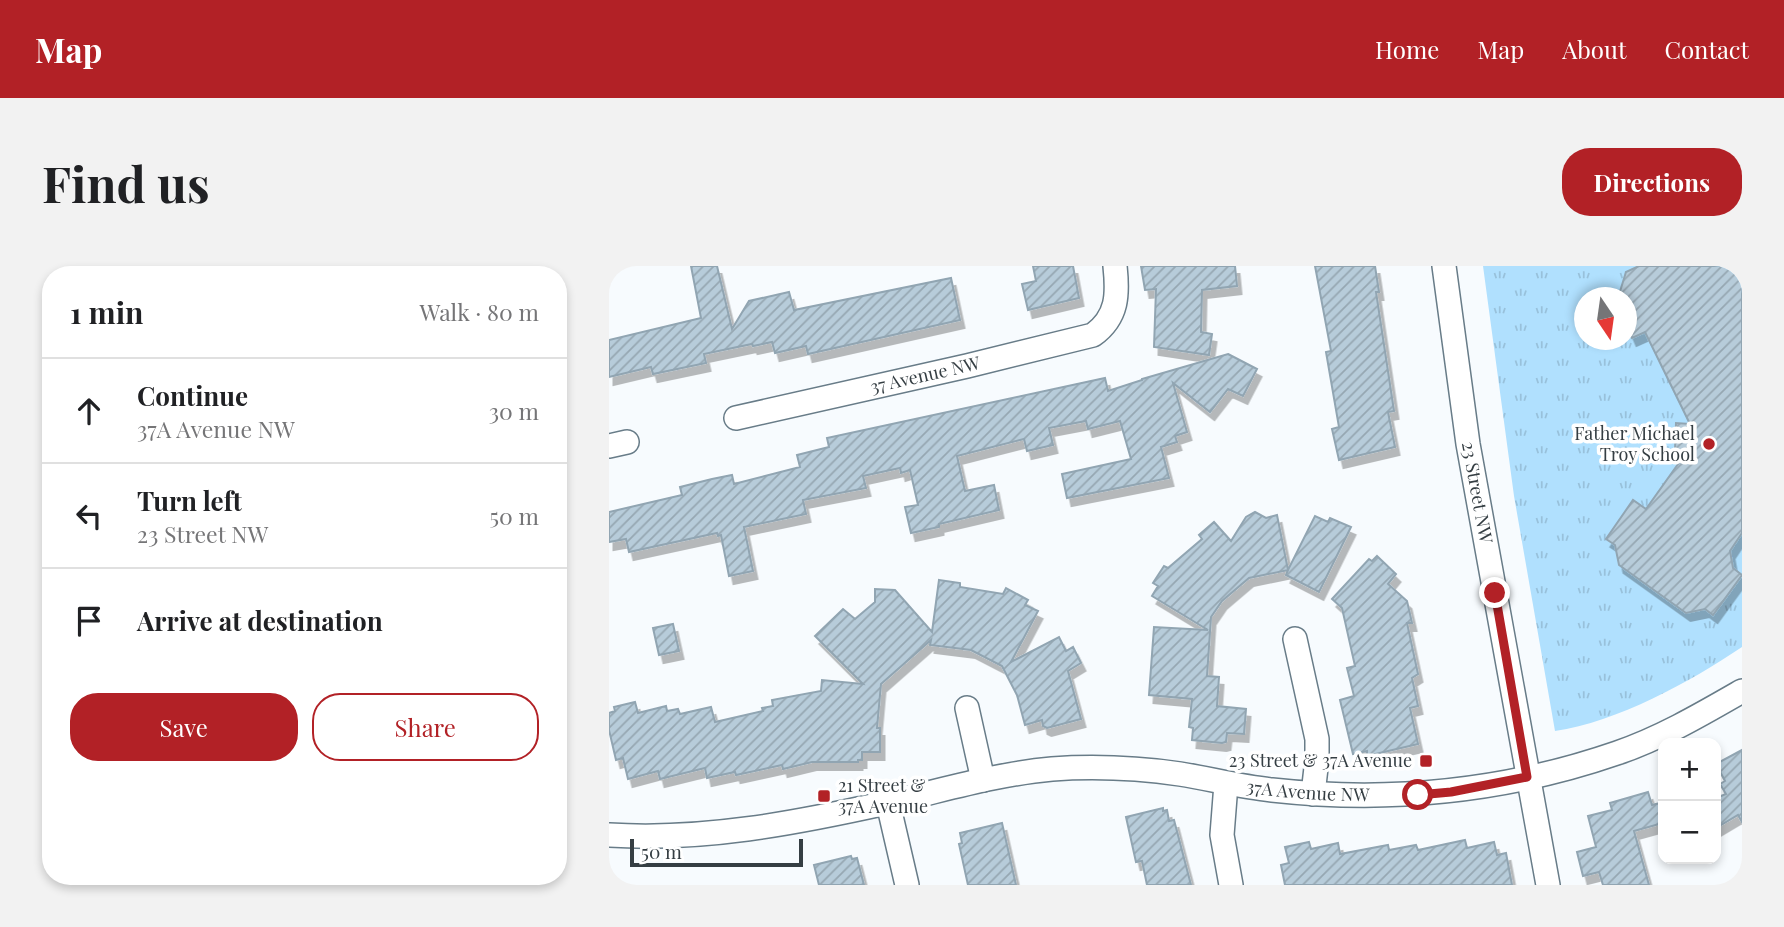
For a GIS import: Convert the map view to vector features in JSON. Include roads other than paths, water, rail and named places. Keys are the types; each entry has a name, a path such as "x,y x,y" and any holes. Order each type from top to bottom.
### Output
{"street":[{"name":"37 Avenue NW","path":"736,418 1081,339 1093,334 1109,320 1114,310 1117,297 1115,266"},
{"name":"23 Street NW","path":"1444,266 1470,456 1548,885"},
{"path":"1296,639 1317,739 1313,794"},
{"name":"37A Avenue NW","path":"609,835 683,835 757,828 888,803 983,780 1050,769 1114,768 1179,774 1226,784 1313,794 1382,796 1440,793 1569,768 1618,753 1685,723 1742,691"},
{"path":"967,708 983,780"},
{"path":"1226,784 1222,835 1231,885"},
{"path":"888,803 907,885"}],"place":[{"name":"Father Michael Troy School","path":"1709,444"},
{"name":"23 Street & 37A Avenue","path":"1426,761"},
{"name":"21 Street & 37A Avenue","path":"824,796"}]}
